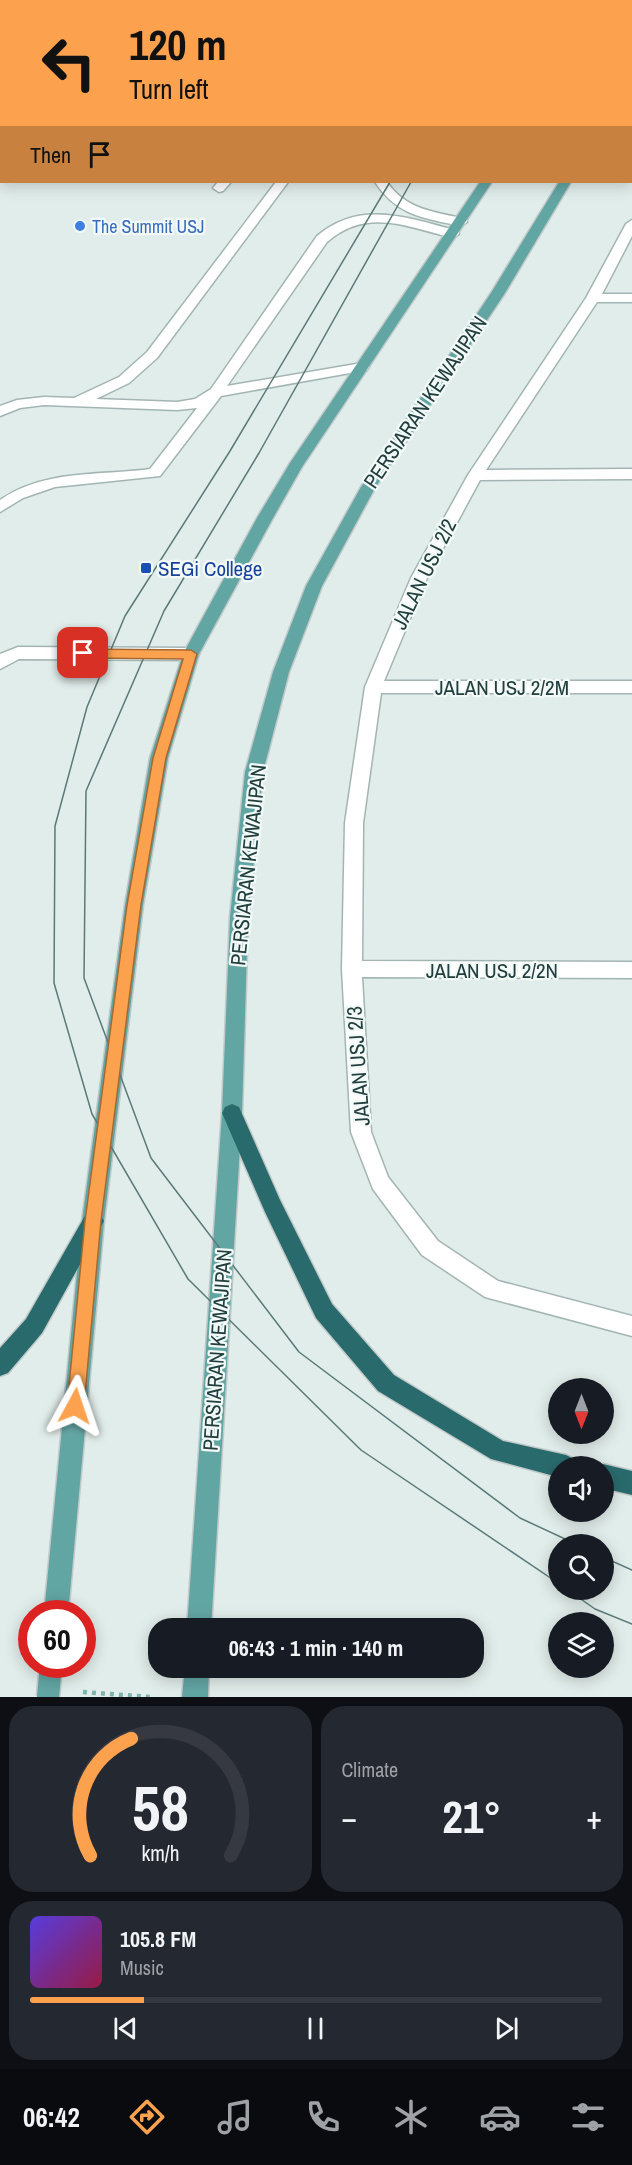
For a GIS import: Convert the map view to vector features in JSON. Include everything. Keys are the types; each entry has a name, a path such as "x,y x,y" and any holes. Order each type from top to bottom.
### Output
{"highway":[{"path":"232,1113 272,1205 324,1311 386,1383 499,1451 548,1463"},
{"path":"0,1365 34,1326 93,1221"},
{"path":"614,1479 632,1483"}],"main road":[{"path":"57,1600 93,1221 134,905 159,758 191,654 295,466 485,183"},
{"name":"PERSIARAN KEWAJIPAN","path":"201,1618 232,1113 239,917 254,772 281,672 314,586 368,487 498,293 564,183"},
{"path":"48,1697 50,1678"},
{"path":"195,1697 196,1678"}],"street":[{"path":"75,403 124,380 152,355 281,183"},
{"path":"382,183 389,196 403,206 457,228"},
{"path":"0,507 15,494 75,477 132,477 155,473 216,392 322,239 335,228 350,221 386,219 457,228"},
{"name":"JALAN USJ 2/2","path":"352,969 354,823 373,687 419,578 475,475 593,298 632,224"},
{"path":"593,298 632,298"},
{"path":"0,412 17,404 44,401 177,406 199,402 216,392 362,367"},
{"path":"475,475 632,474"},
{"path":"0,663 7,657 18,653 191,654"},
{"name":"JALAN USJ 2/2M","path":"373,687 632,687"},
{"name":"JALAN USJ 2/2N","path":"352,969 632,970"},
{"name":"JALAN USJ 2/3","path":"352,969 356,1072 362,1132 380,1182 430,1248 493,1290 632,1326"}],"tram line":[{"path":"389,183 230,451 125,616 87,707 55,826 54,983 92,1114 188,1279 361,1450 548,1576"},
{"path":"410,183 259,453 164,611 86,791 84,978 151,1158 299,1352 520,1518 554,1534"},
{"path":"614,1562 632,1570"},
{"path":"582,1600 595,1609 632,1624"}],"place":[{"name":"The Summit USJ","path":"80,226"},
{"name":"SEGi College","path":"146,568"}],"route":[{"path":"75,1406 93,1221 134,905 159,758 191,654 83,653"}]}
